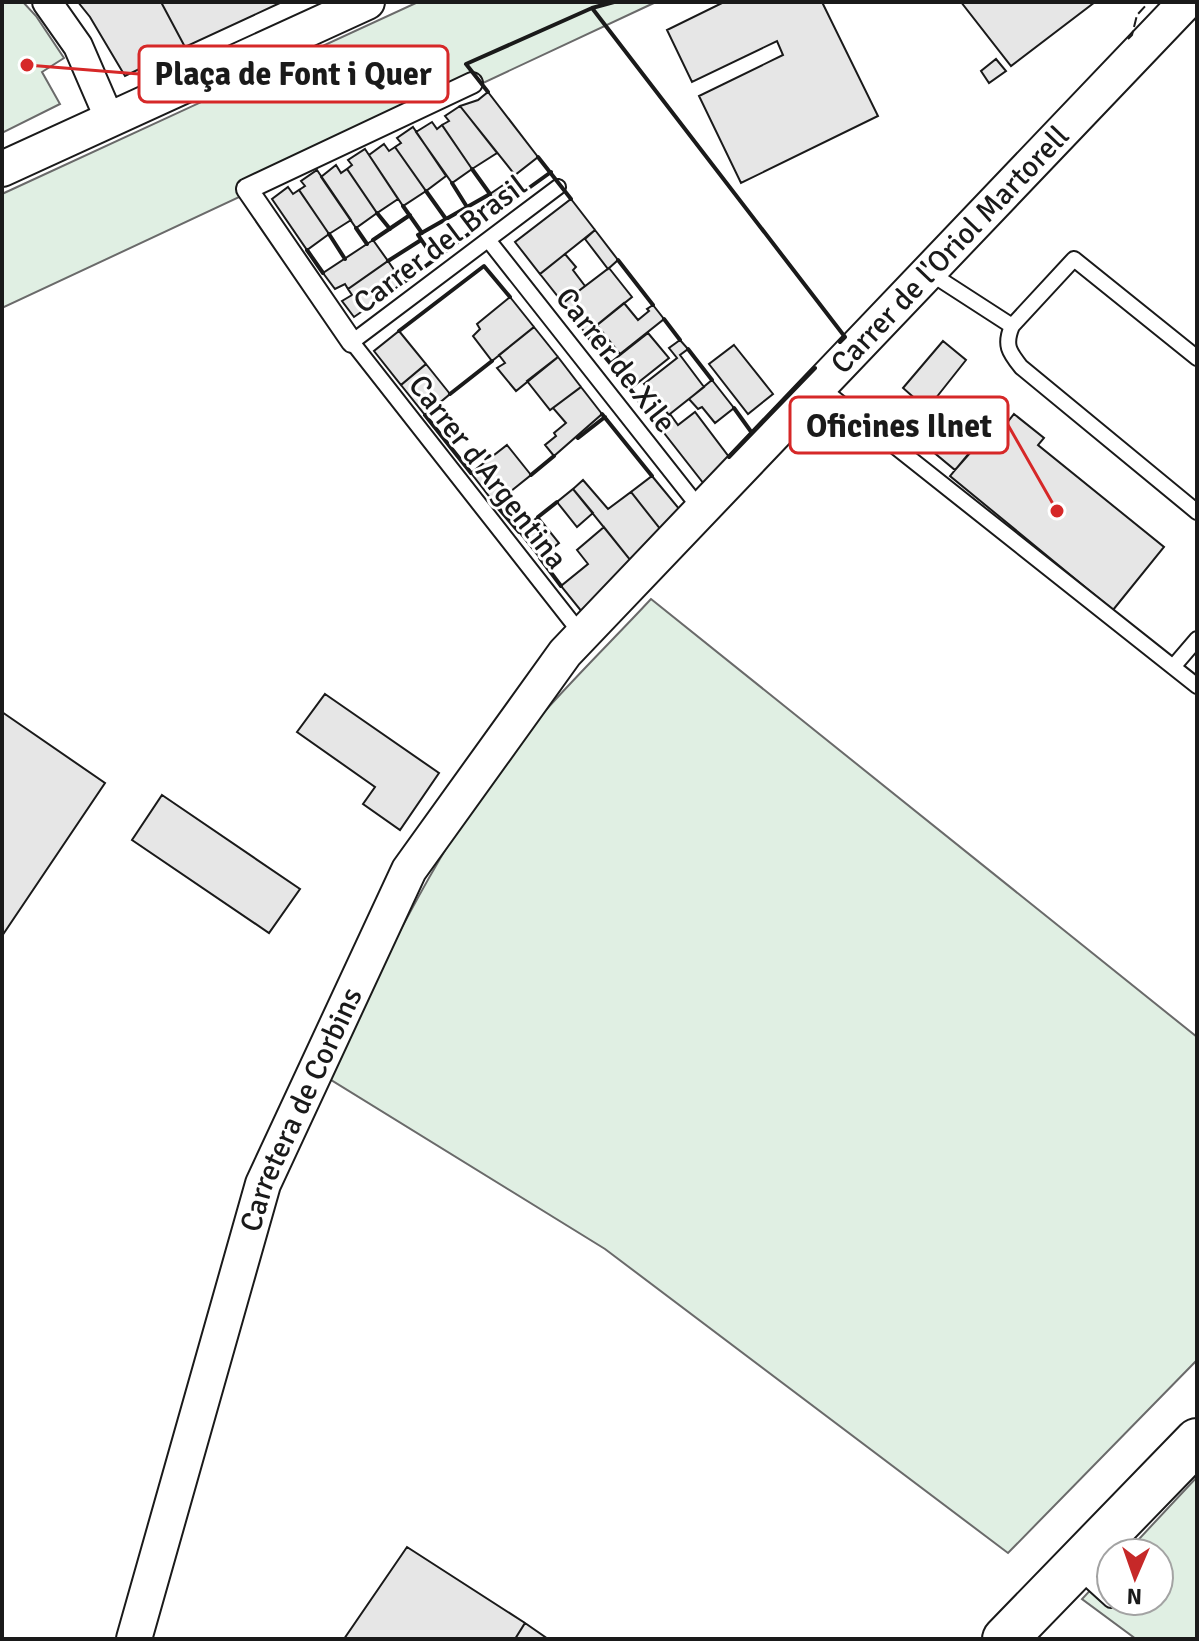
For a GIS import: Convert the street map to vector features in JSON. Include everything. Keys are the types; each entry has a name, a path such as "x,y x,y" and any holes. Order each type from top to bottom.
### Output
{"main road":[{"path":"1005,1639 1197,1441"}],"street":[{"path":"47,2 78,46 110,120"},
{"path":"2,169 367,2"},
{"name":"Carrer de l'Oriol Martorell","path":"582,635 1186,2"},
{"path":"352,342 247,189 472,83"},
{"name":"Carretera de Corbins","path":"134,1639 263,1184 409,870 565,653 582,635"}],"lane":[{"name":"Carrer del Brasil","path":"352,342 558,187"},
{"name":"Carrer de Xile","path":"489,241 702,511"},
{"path":"1197,358 1074,259 1012,326 1007,338 1008,351 1021,367 1197,512"},
{"path":"929,273 1012,326"},
{"name":"Carrer d'Argentina","path":"352,342 582,635"},
{"path":"820,387 1197,686"},
{"path":"1173,667 1197,639"},
{"path":"1075,1567 1095,1585"}],"green space":[{"path":"2,2 23,2 64,58 42,72 60,104 2,133"},
{"path":"418,2 656,2 2,308 2,194"},
{"path":"651,599 1197,1037 1197,1360 1008,1553 605,1249 328,1078 405,921 471,808 531,727"},
{"path":"1197,1477 1197,1639 1136,1639 1106,1617 1175,1617 1175,1537 1141,1537"},
{"path":"1095,1585 1095,1609 1082,1599"}],"building":[{"path":"78,2 161,2 185,47 125,76"},
{"path":"161,2 282,2 185,47"},
{"path":"724,2 822,2 878,116 741,183 699,96 783,55 777,41 692,82 667,30"},
{"path":"961,2 1095,2 1011,66"},
{"path":"996,59 1006,71 989,83 981,71"},
{"path":"488,92 538,157 515,175 460,106 478,100"},
{"path":"460,106 497,153 472,169 442,125 449,121 445,116"},
{"path":"432,122 437,129 442,125 472,169 452,183 416,132"},
{"path":"413,127 446,176 426,191 395,147 401,143 397,138"},
{"path":"384,144 389,151 395,147 426,191 403,206 369,155"},
{"path":"365,149 398,199 377,213 347,169 352,165 348,160"},
{"path":"336,165 341,173 347,169 377,213 356,228 321,177"},
{"path":"317,170 351,220 329,234 299,190 305,186 301,181"},
{"path":"515,177 526,190 501,210 490,194"},
{"path":"288,187 293,194 299,190 329,234 307,250 272,199"},
{"path":"571,199 595,230 540,274 515,242"},
{"path":"595,230 618,260 608,269 585,239"},
{"path":"373,240 388,261 348,289 345,284 335,289 323,273"},
{"path":"565,254 576,267 573,270 585,286 563,303 540,274"},
{"path":"388,261 403,283 354,317 342,301 352,295 348,289"},
{"path":"609,268 632,297 586,334 563,303"},
{"path":"510,297 534,327 492,361 473,336 480,329 477,324"},
{"path":"624,303 638,320 653,305 664,319 620,354 597,325"},
{"path":"534,327 558,357 516,391 497,368 505,363 499,355"},
{"path":"399,331 426,364 401,385 374,351"},
{"path":"648,333 669,358 630,389 610,363"},
{"path":"680,340 688,349 680,355 704,387 670,414 678,425 695,412 729,457 704,484 657,424 669,415 644,384 677,358 669,348"},
{"path":"943,341 966,360 924,413 970,453 955,470 902,426 920,403 903,388"},
{"path":"734,345 773,394 748,414 709,364"},
{"path":"558,357 581,387 550,410 527,381"},
{"path":"426,364 450,394 425,415 401,385"},
{"path":"712,380 734,408 715,423 702,407 698,409 689,399"},
{"path":"581,387 602,414 554,456 545,445 566,423 553,408"},
{"path":"1014,414 1044,438 1038,445 1164,547 1113,610 950,476 994,423 1002,429"},
{"path":"507,445 531,475 495,504 471,473"},
{"path":"652,476 680,510 661,530 631,492"},
{"path":"583,480 608,509 631,492 661,530 631,561 573,489"},
{"path":"573,489 593,513 577,527 557,502"},
{"path":"538,517 559,543 540,558 519,532"},
{"path":"604,527 631,561 582,612 561,586 588,564 577,550"},
{"path":"325,694 439,773 400,830 363,804 375,787 297,732"},
{"path":"2,712 105,783 2,936"},
{"path":"162,795 300,889 269,933 132,840"},
{"path":"407,1547 525,1623 515,1639 344,1639"},
{"path":"525,1623 548,1639 515,1639"}],"fence":[{"path":"1128,39 1137,15 1149,2"}],"wall":[{"path":"592,8 614,2"},
{"path":"488,92 466,64 592,8 845,337 840,342"},
{"path":"538,157 571,199"},
{"path":"435,260 418,235 490,194 472,169"},
{"path":"526,190 551,172"},
{"path":"452,183 467,207"},
{"path":"426,191 446,219"},
{"path":"403,206 422,233"},
{"path":"377,213 390,229"},
{"path":"373,240 410,215"},
{"path":"356,228 367,244"},
{"path":"403,283 470,233"},
{"path":"329,234 345,259"},
{"path":"388,261 421,240"},
{"path":"307,250 323,273"},
{"path":"618,260 653,305"},
{"path":"399,331 484,266 510,297"},
{"path":"664,319 680,340"},
{"path":"586,334 610,363"},
{"path":"688,349 712,380"},
{"path":"450,394 492,361"},
{"path":"729,457 815,368"},
{"path":"630,389 657,424"},
{"path":"734,408 752,433"},
{"path":"602,414 652,476"},
{"path":"425,415 471,473"},
{"path":"578,438 605,417"},
{"path":"531,475 554,456"},
{"path":"538,517 557,502"},
{"path":"495,504 519,532"},
{"path":"540,558 561,586"}],"place":[{"name":"Plaça de Font i Quer","path":"27,65"},
{"name":"Oficines Ilnet","path":"1057,511"}]}
